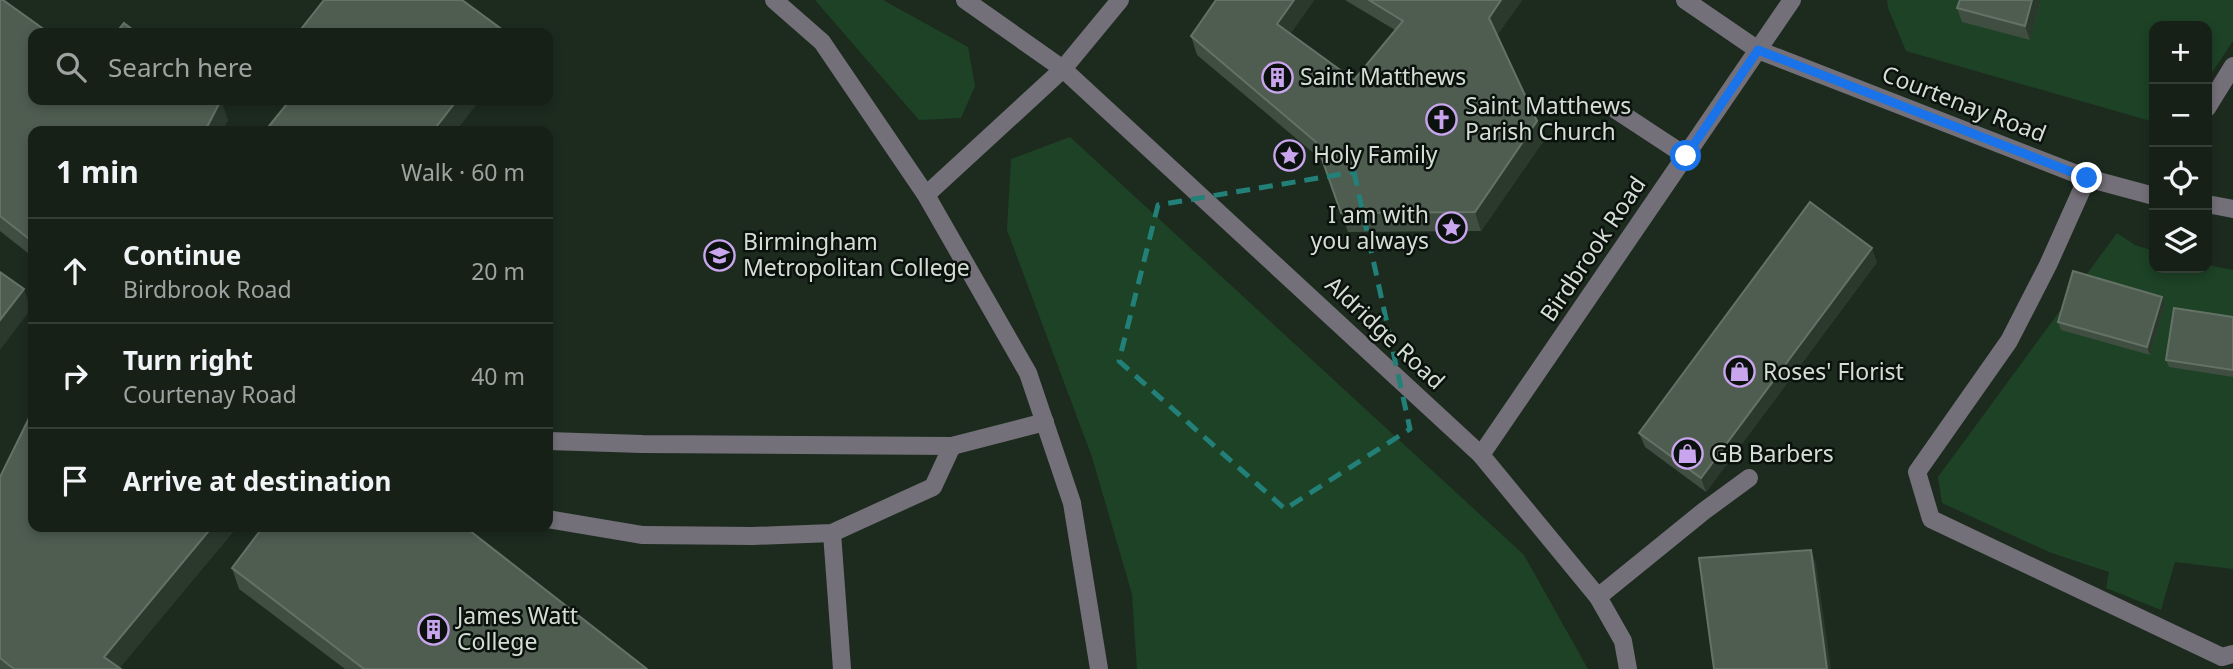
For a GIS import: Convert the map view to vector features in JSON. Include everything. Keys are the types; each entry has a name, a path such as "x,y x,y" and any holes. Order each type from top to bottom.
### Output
{"street":[{"path":"774,0 822,43 926,195 1028,373 1072,503 1099,669"},
{"name":"Aldridge Road","path":"965,0 1063,69 1482,455 1598,597 1623,641 1628,669"},
{"path":"926,195 1063,69 1120,0"},
{"name":"Courtenay Road","path":"1685,0 1758,50 2087,178 2149,193"},
{"name":"Birdbrook Road","path":"1482,455 1792,0"},
{"path":"2212,100 2233,66"},
{"path":"1616,110 1686,156"},
{"path":"2087,178 2048,265 2009,341 1917,472 1931,519 2222,657 2233,653"},
{"path":"2212,205 2233,209"},
{"path":"553,441 951,446 1045,422"},
{"path":"553,520 643,535 753,536 832,533 933,487 951,446"},
{"path":"1598,597 1749,478"},
{"path":"832,533 842,669"}],"highlighted area":[{"path":"1354,172 1410,429 1285,509 1119,361 1158,205"}],"green space":[{"path":"815,0 883,0 968,47 975,86 961,118 919,120"},
{"path":"1887,0 2233,0 2233,41 2212,72 2212,21 2149,21 2149,121 1906,51"},
{"path":"1070,137 1524,555 1588,669 1137,669 1132,594 1092,457 1007,230 1011,159"},
{"path":"2117,233 2135,245 2149,249 2149,273 2212,273 2212,266 2233,270 2233,569 2175,562 2161,610 2106,588 2109,572 2049,552 1942,503 1938,477"}],"building":[{"path":"0,0 42,28 28,28 28,105 218,105 208,126 28,126 28,238 0,216"},
{"path":"324,0 462,0 500,28 302,28"},
{"name":"Saint Matthews Parish Church","path":"1216,0 1294,0 1277,24 1354,80 1403,21 1369,0 1501,0 1489,18 1537,121 1475,212 1341,213 1316,142 1191,36"},
{"path":"1960,0 2032,0 2025,26 1957,8"},
{"path":"286,105 453,105 437,126 269,126"},
{"path":"1810,202 1872,248 1701,478 1639,433"},
{"path":"2073,271 2162,297 2147,347 2058,322"},
{"path":"0,272 24,289 0,320"},
{"path":"2174,308 2233,317 2233,370 2166,360"},
{"path":"28,420 28,532 208,532 104,657 121,669 14,669 0,658 0,477"},
{"name":"James Watt College","path":"259,532 471,532 647,669 364,669 232,568"},
{"path":"1811,550 1827,669 1714,669 1699,558"}],"place":[{"name":"Saint Matthews","path":"1277,77"},
{"name":"Saint Matthews Parish Church","path":"1442,119"},
{"name":"Holy Family","path":"1290,155"},
{"name":"I am with you always","path":"1452,228"},
{"name":"Birmingham Metropolitan College","path":"720,255"},
{"name":"Roses' Florist","path":"1740,372"},
{"name":"GB Barbers","path":"1688,454"},
{"name":"James Watt College","path":"434,629"}],"route":[{"path":"1686,156 1758,50 2087,178"}]}
